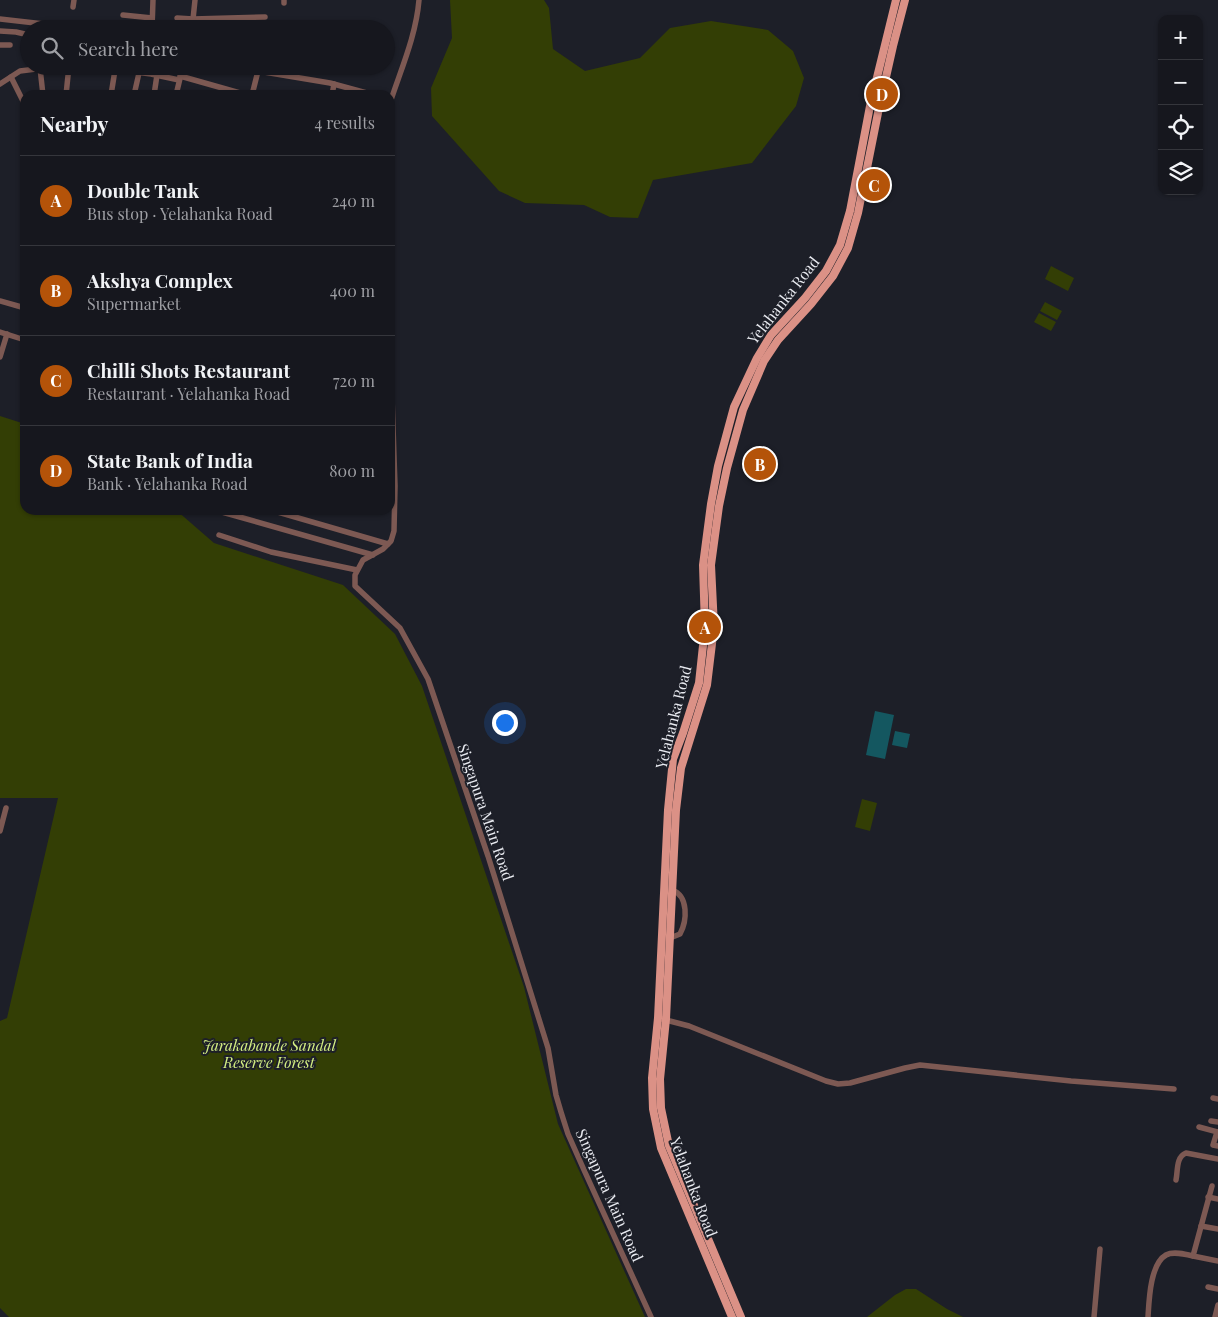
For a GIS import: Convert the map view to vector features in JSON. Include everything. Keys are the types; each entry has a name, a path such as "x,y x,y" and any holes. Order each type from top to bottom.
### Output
{"main road":[{"name":"Yelahanka Road","path":"741,1317 670,1146 661,1108 660,1079 670,793 674,760 699,683 705,627 703,565 718,466 734,408 757,358 771,335 805,298 826,271 840,244 850,210 870,106 896,0"},
{"name":"Yelahanka Road","path":"732,1317 661,1148 653,1108 652,1078 662,1019 670,938 676,810 681,768 707,685 714,627 711,566 719,506 743,410 764,362 778,340 811,304 833,276 848,248 858,213 878,108 905,0"}],"street":[{"path":"74,0 74,7"},
{"path":"124,15 152,18 153,0"},
{"path":"193,19 195,0"},
{"path":"394,90 406,57 419,0"},
{"path":"177,18 265,17"},
{"path":"0,19 20,21"},
{"path":"0,31 20,33"},
{"path":"0,45 10,45"},
{"path":"0,84 20,70"},
{"path":"41,75 42,90"},
{"path":"67,90 69,75"},
{"path":"112,90 114,75"},
{"path":"135,90 139,75"},
{"path":"154,90 154,75 180,78 227,90"},
{"path":"177,90 181,75"},
{"path":"253,90 257,75"},
{"path":"292,75 356,90"},
{"path":"11,77 20,95"},
{"path":"333,90 334,84"},
{"path":"0,301 20,307"},
{"path":"0,332 20,338"},
{"path":"0,357 8,334"},
{"path":"233,515 373,555"},
{"path":"288,515 388,544"},
{"path":"219,535 271,552 358,570 363,560 383,549 391,541 394,531 394,515"},
{"name":"Singapura Main Road","path":"358,570 354,575 354,586 400,628 428,679 488,856 548,1048 560,1112 568,1134 651,1317"},
{"path":"0,831 6,808"},
{"path":"670,938 680,934 683,929 685,912 683,899 675,890 672,890"},
{"path":"662,1019 689,1026 826,1081 838,1084 850,1083 920,1065 1071,1081 1174,1089"},
{"path":"1211,1121 1218,1122"},
{"path":"1199,1127 1218,1132 1213,1145 1218,1146"},
{"path":"1176,1180 1180,1157 1186,1152 1218,1159"},
{"path":"1193,1256 1212,1186"},
{"path":"1208,1197 1218,1199"},
{"path":"1201,1226 1218,1229"},
{"path":"1094,1317 1100,1249"},
{"path":"1148,1317 1150,1290 1159,1262 1166,1254 1193,1256 1218,1261"},
{"path":"1208,1287 1218,1289"},
{"path":"1215,1317 1218,1305"}],"green space":[{"path":"450,0 544,0 549,8 553,49 585,71 640,58 670,28 711,21 768,30 793,51 804,78 796,106 752,163 653,180 638,218 610,217 584,205 525,203 499,191 432,116 431,88 452,38"},
{"path":"1051,266 1074,278 1068,291 1045,279"},
{"path":"1045,302 1062,311 1057,320 1040,311"},
{"path":"1039,313 1056,322 1051,331 1034,322"},
{"name":"Jarakabande Sandal Reserve Forest","path":"0,416 20,422 20,515 182,515 214,543 343,585 395,634 422,686 524,987 558,1124 645,1317 9,1317 0,1308 0,1021 7,1018 58,798 0,798"},
{"path":"862,799 877,803 870,831 855,827"},
{"path":"906,1289 916,1289 963,1317 867,1317 895,1295"}],"water":[{"path":"875,711 894,715 885,759 866,755"},
{"path":"895,731 910,734 907,748 892,745"}],"place":[{"name":"State Bank of India","path":"882,94"},
{"name":"Chilli Shots Restaurant","path":"874,185"},
{"name":"Akshya Complex","path":"760,464"},
{"name":"Double Tank","path":"705,627"}]}
